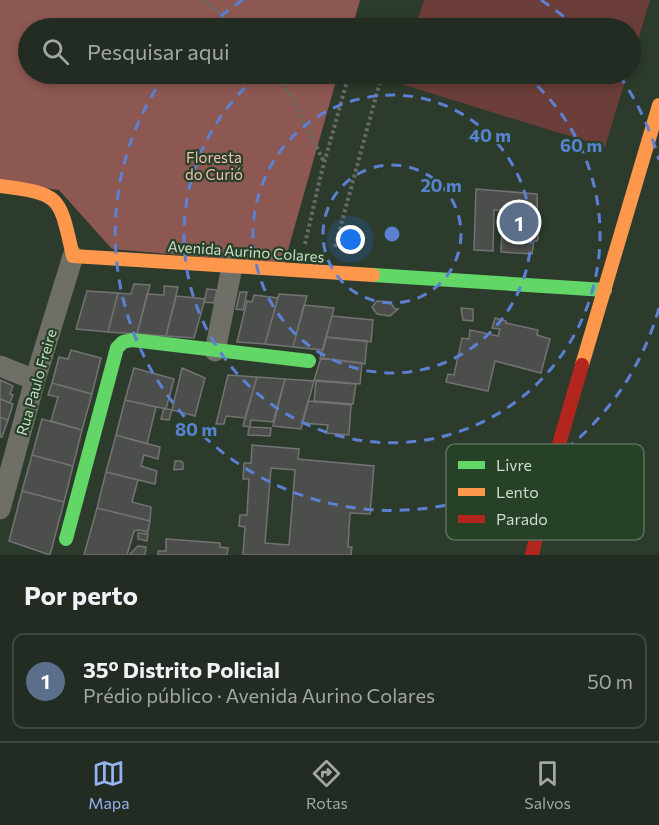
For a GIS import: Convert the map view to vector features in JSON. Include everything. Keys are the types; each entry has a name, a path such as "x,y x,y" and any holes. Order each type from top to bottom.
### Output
{"street":[{"path":"560,444 659,105"},
{"path":"0,186 44,192 51,197 63,216 73,256"},
{"name":"Avenida Aurino Colares","path":"73,256 605,290"},
{"name":"Rua Paulo Freire","path":"0,509 35,380 73,256"},
{"path":"215,351 232,267"},
{"path":"66,539 117,348 123,342 132,340 309,361"},
{"path":"0,366 35,380"},
{"path":"532,555 535,540"}],"path":[{"path":"204,0 225,18"},
{"path":"282,84 292,99 324,163"},
{"path":"303,255 324,163 346,84"},
{"path":"334,251 379,84"}],"shaded area":[{"path":"424,0 650,0 641,30 641,18 418,18"},
{"path":"401,84 624,84 605,147"}],"green space":[{"name":"Floresta do Curió","path":"0,0 360,0 355,18 18,18 18,84 335,84 284,264 112,249 59,190 0,182"}],"building":[{"path":"476,189 537,194 538,239 534,241 532,254 501,252 503,210 494,210 493,251 474,250"},
{"path":"134,284 150,285 137,334 108,332 118,293 131,294"},
{"path":"164,286 178,287 166,336 137,334 147,294 164,295"},
{"path":"207,289 217,290 214,303 204,302"},
{"path":"87,291 118,293 108,332 76,329"},
{"path":"240,292 247,292 243,310 236,309"},
{"path":"279,294 307,296 293,347 265,344"},
{"path":"254,295 278,298 265,344 237,342 247,301 252,302"},
{"path":"176,296 205,299 194,338 166,336"},
{"path":"377,301 390,302 395,309 398,309 390,316 377,314 372,307"},
{"path":"304,305 334,308 323,350 293,347"},
{"path":"461,308 473,309 473,321 463,320"},
{"path":"332,316 373,320 371,342 326,337"},
{"path":"495,318 506,321 506,323 538,330 537,335 550,339 541,373 495,361 488,391 446,382 448,374 454,375 462,338 469,339 470,330 498,336 500,329 492,328"},
{"path":"326,337 367,341 365,364 320,358"},
{"path":"71,350 101,358 92,394 52,383 59,357 68,359"},
{"path":"321,358 362,363 360,384 314,380"},
{"path":"134,368 174,379 166,409 125,400"},
{"path":"182,368 205,378 195,416 172,410"},
{"path":"228,375 257,377 245,418 226,416 224,424 216,424"},
{"path":"257,377 285,379 273,422 251,420 250,427 243,426"},
{"path":"285,379 314,381 301,429 273,426"},
{"path":"0,380 13,386 10,403 0,399"},
{"path":"316,381 356,384 353,404 314,401"},
{"path":"52,383 92,394 82,430 51,421 58,397 48,395"},
{"path":"0,399 13,404 8,420 0,417"},
{"path":"125,400 156,407 147,444 116,435"},
{"path":"308,401 351,405 349,435 326,433 328,425 302,423"},
{"path":"164,408 172,410 169,420 161,419"},
{"path":"0,417 8,420 2,437 0,437"},
{"path":"42,419 82,430 73,466 32,455"},
{"path":"249,427 271,428 270,436 248,435"},
{"path":"116,435 160,447 158,459 144,455 141,466 157,471 155,484 106,472"},
{"path":"252,445 299,449 298,459 374,466 370,514 350,513 348,547 352,547 351,555 243,555 245,527 239,526 240,515 247,515 249,479 243,479 244,463 251,463","holes":["271,468 295,470 289,545 265,543"]},
{"path":"32,455 73,466 64,502 22,491"},
{"path":"175,461 183,463 183,469 174,470"},
{"path":"106,472 138,480 132,502 151,507 150,521 97,508"},
{"path":"22,491 64,502 50,555 9,541"},
{"path":"97,508 150,521 148,532 134,531 127,555 84,555"},
{"path":"138,533 148,534 147,541 138,539"},
{"path":"166,539 220,543 220,547 228,548 227,555 158,555 158,551 166,551"},
{"path":"138,546 146,547 145,555 129,555"}],"traffic: fast":[{"path":"373,275 605,290"},
{"path":"66,539 117,348 123,342 132,340 309,361"}],"traffic: slow":[{"path":"582,365 659,105"},
{"path":"0,186 36,192 47,196 54,202 64,221 73,256 373,275"}],"traffic: jam":[{"path":"559,444 582,365"},
{"path":"532,555 535,540"}],"place":[{"name":"35º Distrito Policial","path":"519,222"}]}
